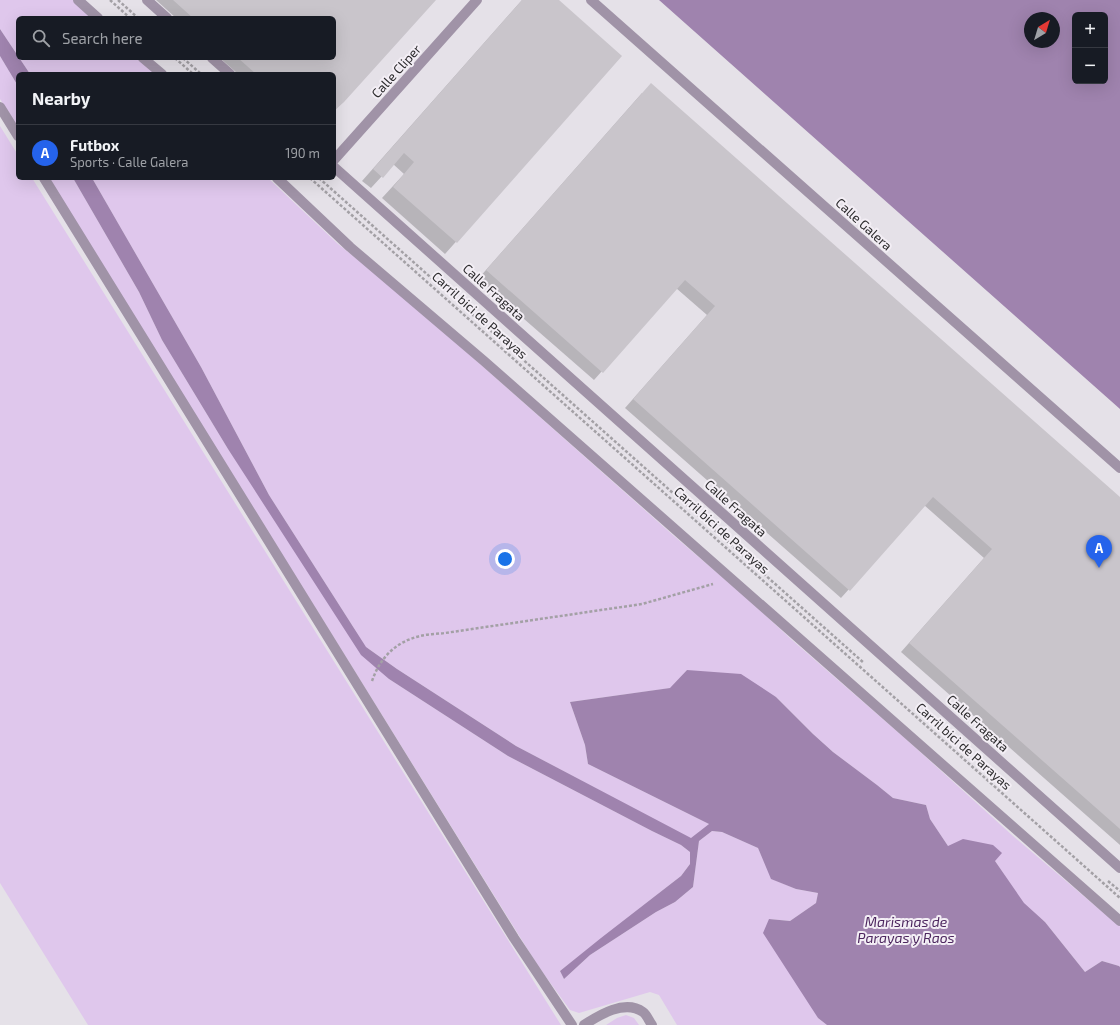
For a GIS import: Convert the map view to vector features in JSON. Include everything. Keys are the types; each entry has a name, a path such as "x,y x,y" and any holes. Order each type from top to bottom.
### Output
{"street":[{"path":"78,0 96,16"},
{"path":"146,0 165,16"},
{"name":"Calle Cliper","path":"336,158 478,0"},
{"name":"Calle Galera","path":"592,0 1120,468"},
{"path":"145,60 160,72"},
{"path":"214,60 228,72"},
{"path":"0,107 16,133"},
{"name":"Calle Fragata","path":"336,169 1120,868"},
{"path":"45,180 514,938 572,1025"},
{"path":"279,180 350,247 484,361 1120,921"},
{"path":"584,1025 597,1017 618,1009 629,1007 644,1013 652,1025"}],"path":[{"path":"110,0 128,16"},
{"path":"118,0 136,16"},
{"path":"177,60 191,72"},
{"path":"185,60 199,72"},
{"name":"Carril bici de Parayas","path":"312,180 1120,898"},
{"path":"320,180 870,668"},
{"path":"375,673 385,656 398,644 420,636 642,604 701,588 730,578"},
{"path":"1108,880 1120,891"}],"shaded area":[{"path":"0,0 73,0 91,16 16,16 16,53 0,29"},
{"path":"0,56 16,83 16,125 0,99"},
{"path":"20,60 139,60 153,72 29,72"},
{"path":"0,126 16,152 16,180 33,180 561,1025 88,1025 0,883"},
{"path":"49,180 74,180 139,292 162,340 228,449 389,679 508,756 681,845 690,852 690,864 681,876 560,971 564,979 590,955 656,912 675,902 693,887 699,841 712,831 722,832 758,848 772,879 796,889 818,893 816,903 790,921 769,919 818,1018 827,1025 677,1025 659,995 650,992 579,1013 570,1010 538,966"},
{"path":"93,180 270,180 338,244 385,281 479,363 674,536 748,599 792,640 907,740 1013,836 1099,909 1120,924 1120,967 1102,961 1085,972 1045,922 1024,904 995,861 948,846 930,819 926,805 893,798 833,752 776,697 687,670 671,688 570,702 585,745 588,764 709,824 691,839 516,746 397,669 366,647 269,495 201,367"},
{"path":"626,1015 634,1018 639,1025 606,1025 617,1018"}],"water":[{"path":"659,0 1120,0 1120,409"},
{"path":"0,29 16,53 16,60 21,60 29,72 16,72 16,83 0,56"},
{"name":"Marismas de Parayas y Raos","path":"74,180 93,180 201,367 269,495 366,647 397,669 516,746 691,838 709,824 588,764 585,745 570,702 670,688 687,670 741,674 776,697 833,752 893,798 926,805 930,819 948,846 963,839 993,845 1002,853 995,861 1024,903 1045,922 1085,972 1102,961 1120,967 1120,1025 827,1025 818,1018 763,933 769,919 790,921 816,903 818,893 796,889 771,879 758,848 722,832 712,831 699,841 693,887 675,902 656,912 590,955 564,979 560,971 681,876 690,864 690,852 681,845 508,756 389,679 361,655 228,449 162,340 139,292"}],"building":[{"path":"173,0 436,0 336,109 336,72 254,72 240,60 336,60 336,16 191,16"},
{"path":"522,0 559,0 622,56 457,243 393,187 414,162 404,153 383,178 373,169"},
{"path":"651,83 1120,497 1120,829 909,643 992,549 933,497 850,591 633,399 715,306 685,280 603,373 486,270"}],"place":[{"name":"Futbox","path":"1099,568"}]}
